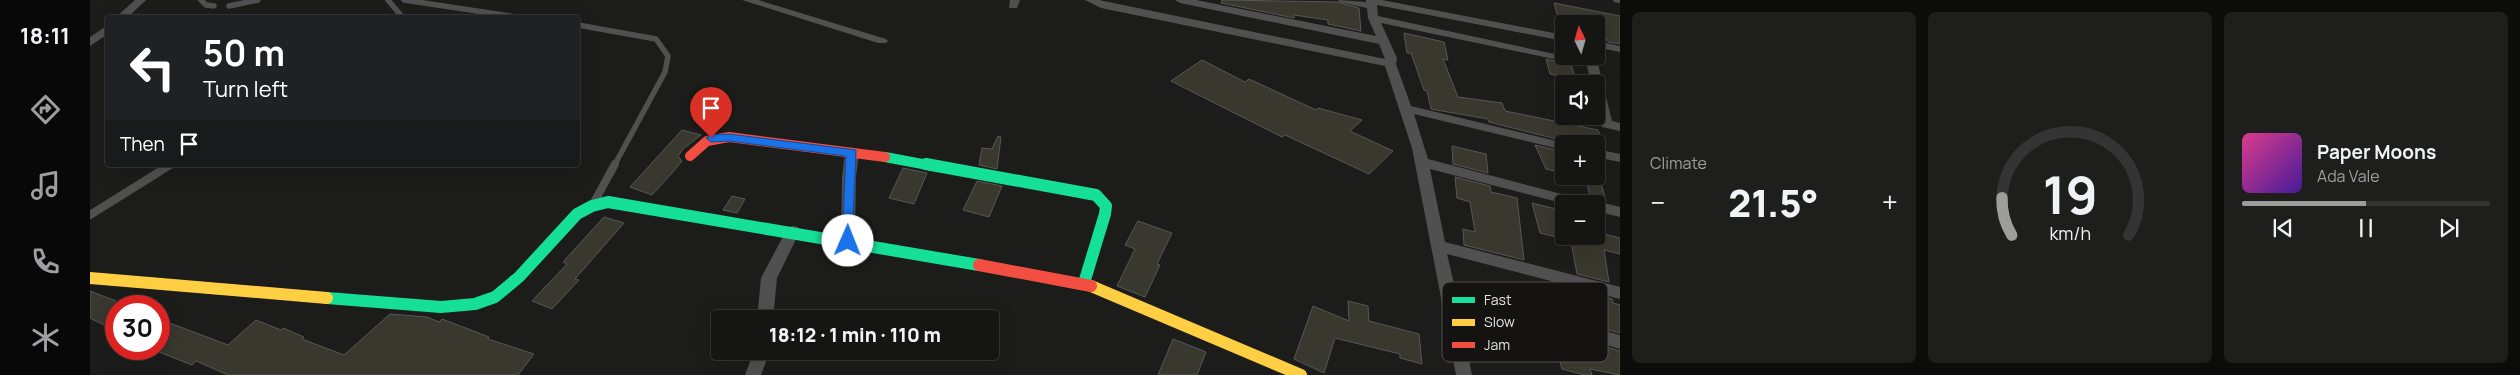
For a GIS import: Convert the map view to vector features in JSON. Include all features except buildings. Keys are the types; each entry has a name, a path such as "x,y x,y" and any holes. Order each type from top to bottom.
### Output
{"street":[{"path":"124,15 141,0"},
{"path":"747,0 882,41"},
{"path":"1090,0 1101,5 1390,64"},
{"path":"1180,0 1382,41"},
{"path":"1343,0 1555,51"},
{"path":"1371,6 1382,41 1391,58 1390,64 1419,148 1445,282"},
{"path":"1371,6 1555,37"},
{"path":"90,43 105,30"},
{"path":"1605,46 1620,49"},
{"path":"1592,65 1606,124 1620,127"},
{"path":"1404,108 1555,144"},
{"path":"690,156 703,142 719,137 901,159 1096,195 1106,206 1105,214 1084,283"},
{"path":"848,241 852,153"},
{"path":"1605,155 1620,158"},
{"path":"1422,162 1555,196"},
{"path":"90,278 441,307 474,304 495,297 518,277 577,214 592,206 608,202 793,231 1084,283 1301,375"},
{"path":"1605,208 1620,212"},
{"path":"766,310 769,278 793,231"},
{"path":"1438,246 1577,282"},
{"path":"753,375 759,360"},
{"path":"1461,362 1464,375"}],"lane":[{"path":"201,0 206,5 214,6"},
{"path":"230,6 258,0"},
{"path":"388,0 400,15"},
{"path":"404,0 503,15"},
{"path":"580,25 656,39 666,46 669,56 667,67 658,85 592,206"},
{"path":"90,215 167,167"}],"traffic: fast":[{"path":"885,157 1096,195 1106,206 1105,214 1084,283"},
{"path":"327,298 441,307 475,304 495,297 519,277 577,214 592,206 608,202 979,265"}],"traffic: slow":[{"path":"90,278 327,298"},
{"path":"1091,286 1301,375"}],"traffic: jam":[{"path":"690,156 707,141 729,137 885,157"},
{"path":"979,265 1091,286"}],"route":[{"path":"711,138 729,137 852,153 849,178 848,241"}]}
